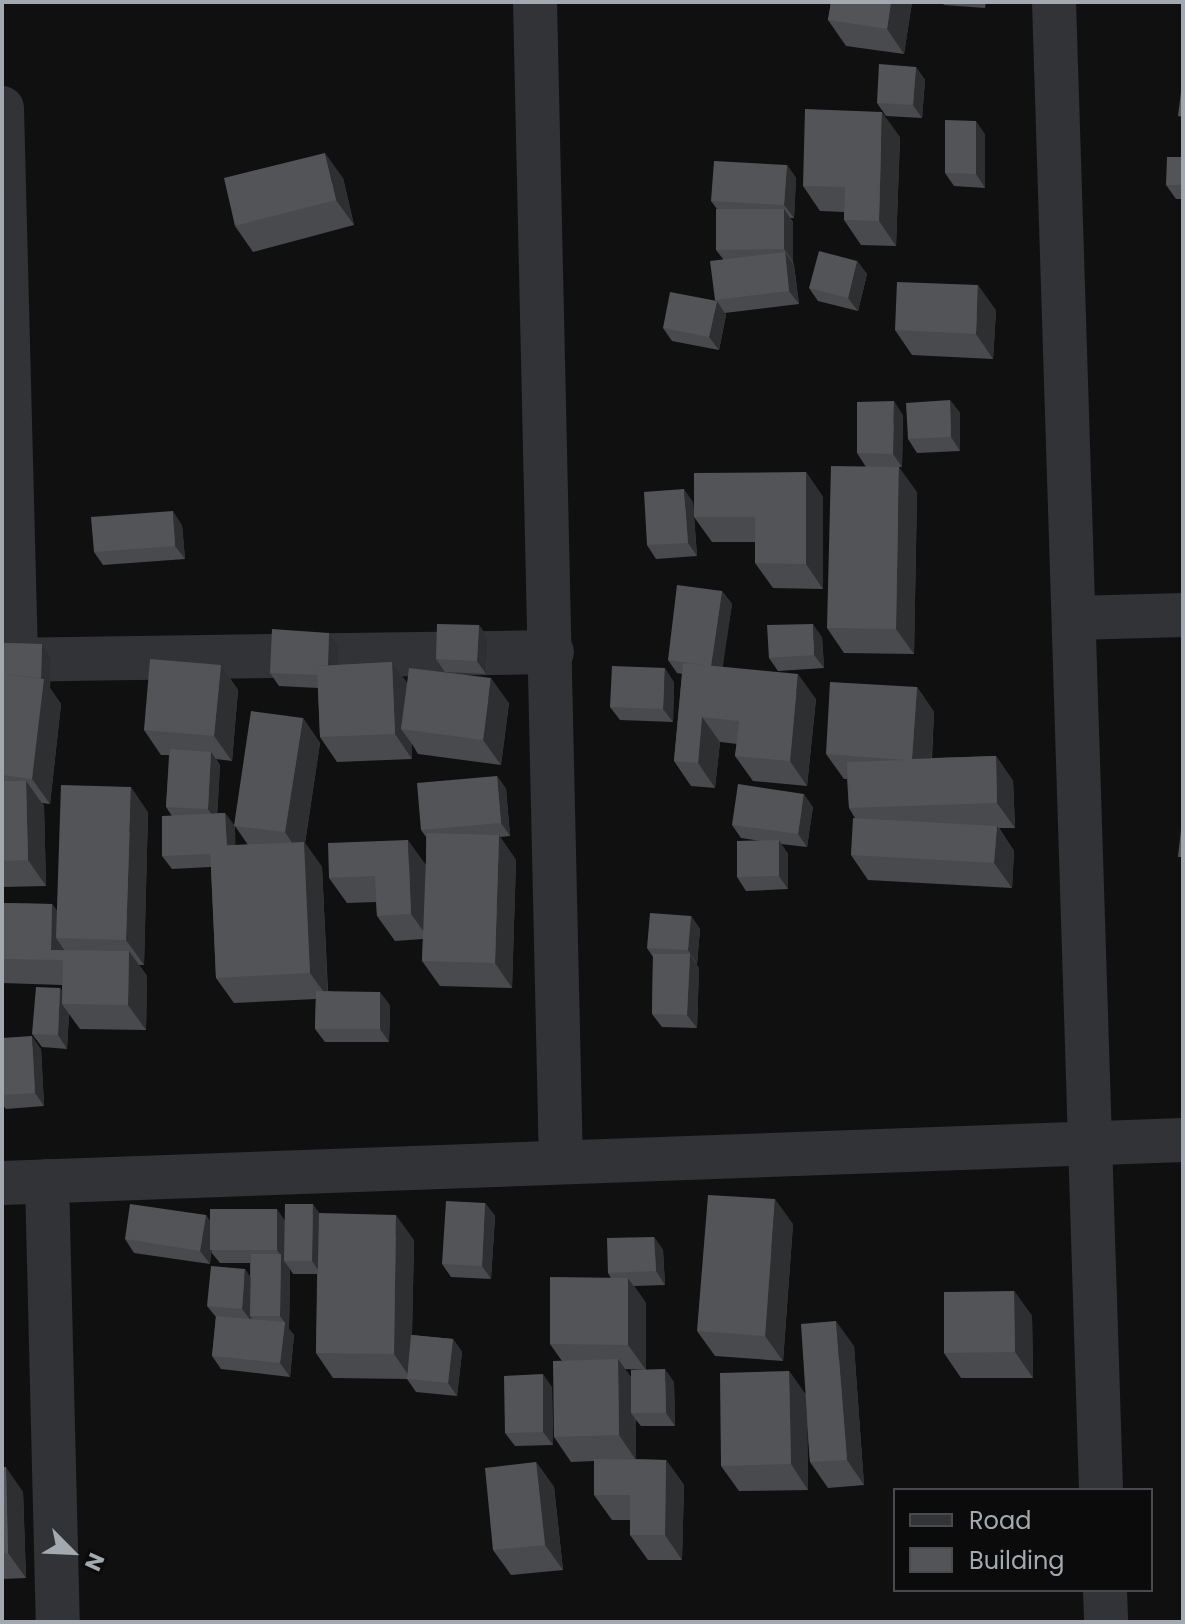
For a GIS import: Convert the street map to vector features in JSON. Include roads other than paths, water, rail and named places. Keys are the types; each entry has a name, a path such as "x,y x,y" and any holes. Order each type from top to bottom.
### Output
{"street":[{"path":"535,2 552,652 561,1162"},
{"path":"1054,2 1101,1488"},
{"path":"2,108 9,660 552,652"},
{"path":"1074,618 1183,615"},
{"path":"2,1183 1183,1140"},
{"path":"47,1181 58,1622"},
{"path":"1105,1592 1106,1622"}]}
